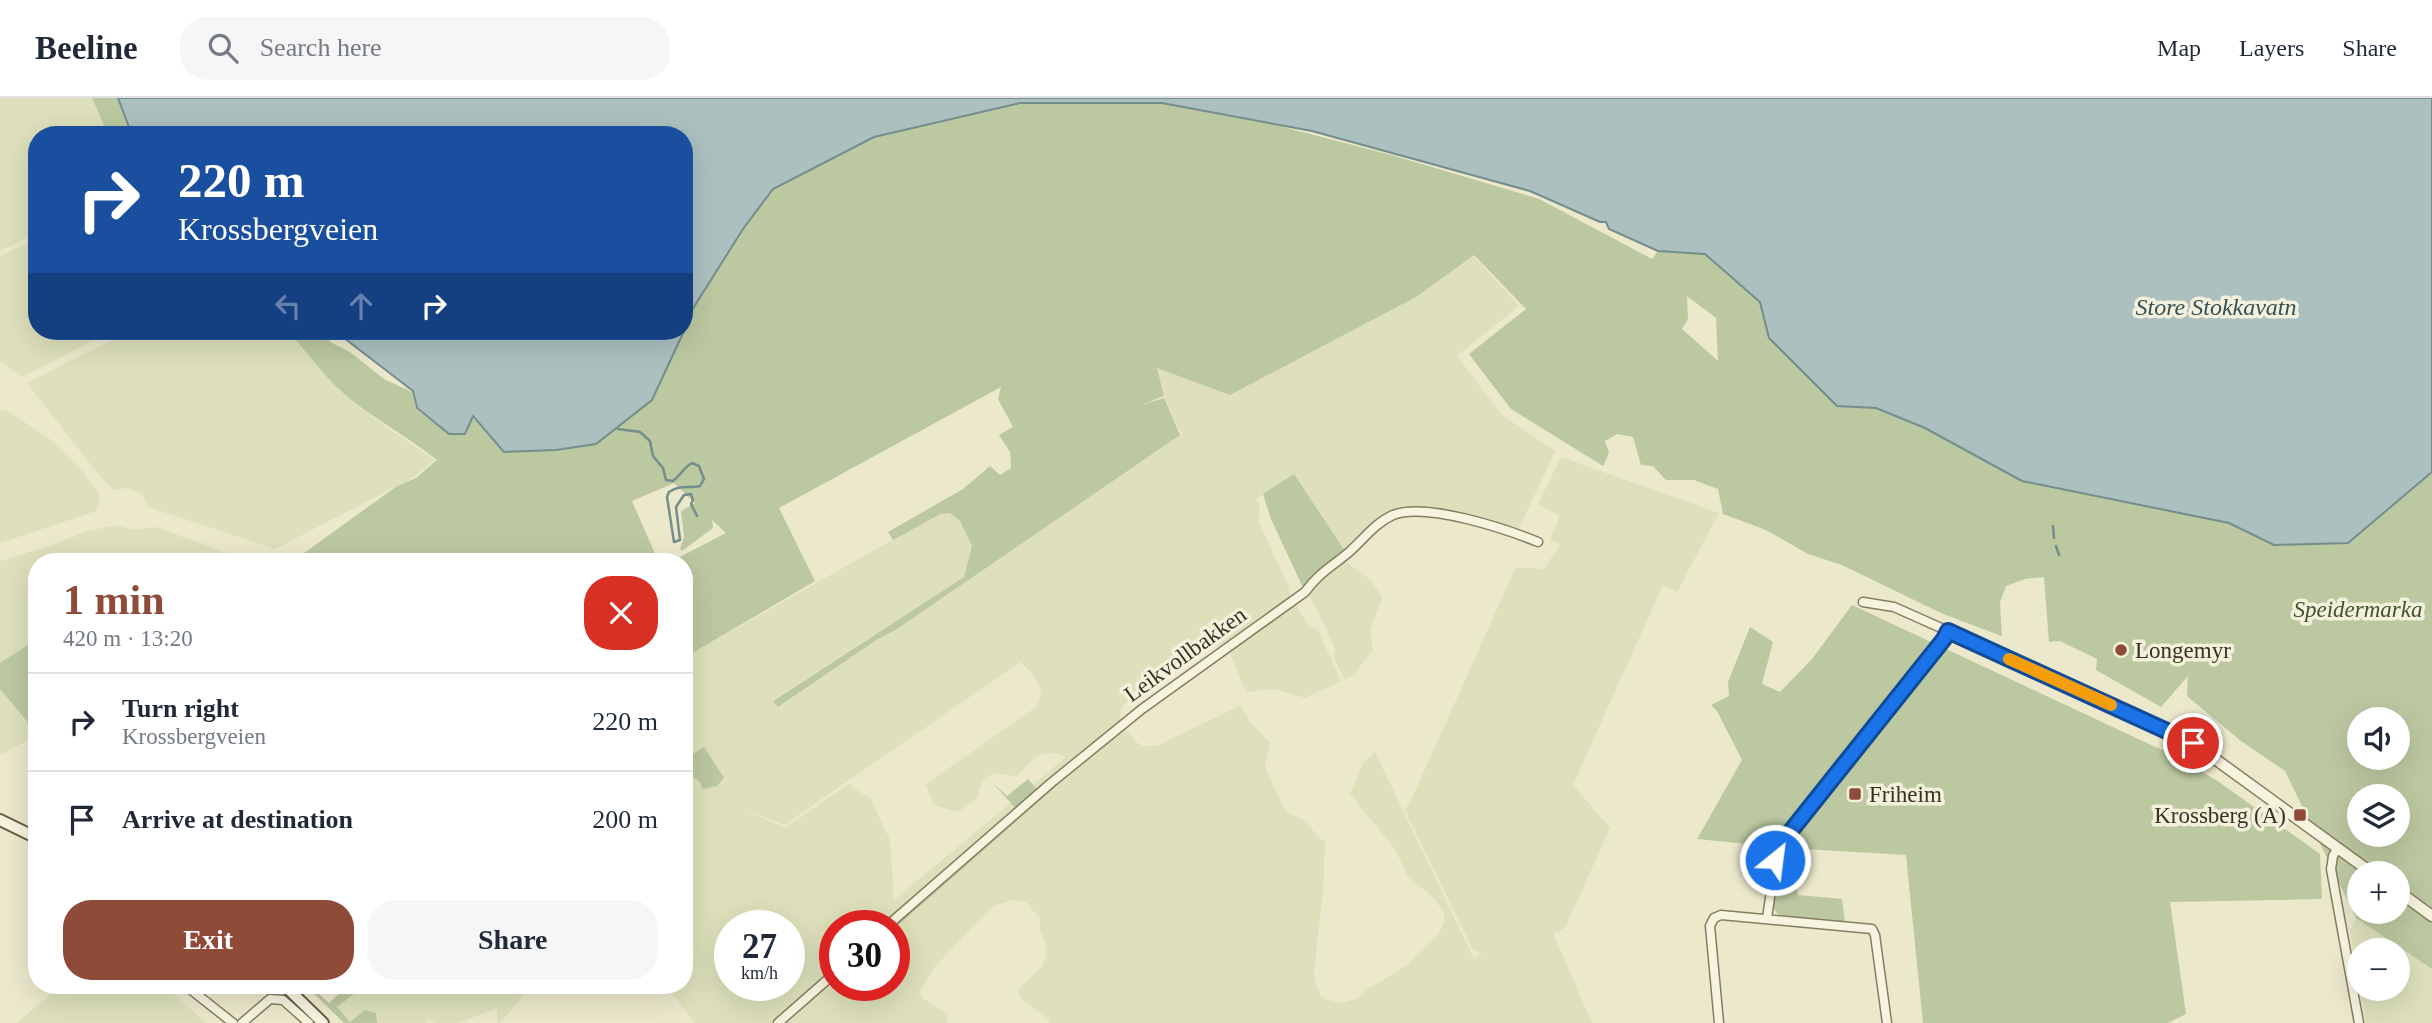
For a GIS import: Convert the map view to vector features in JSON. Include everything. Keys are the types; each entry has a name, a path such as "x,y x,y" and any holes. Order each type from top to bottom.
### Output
{"main road":[{"path":"0,820 28,834"},
{"path":"293,994 323,1023"}],"street":[{"name":"Leikvollbakken","path":"905,910 1051,783 1142,709 1305,592 1319,574 1347,554 1380,522 1395,514 1412,512 1452,515 1517,533 1538,542"},
{"path":"1863,602 1894,607 2193,743 2354,861"},
{"path":"1768,918 1777,850 1948,631"},
{"path":"2337,849 2331,861 2331,869 2358,1023"},
{"path":"2410,900 2432,916"},
{"path":"1719,1023 1710,926 1714,918 1721,915 1872,929 1887,1023"},
{"path":"778,1023 819,986"},
{"path":"196,994 233,1023"},
{"path":"242,1023 270,999 283,1000 309,1023"}],"green space":[{"path":"0,98 92,98 104,126 28,126 28,237 0,251"},
{"path":"92,98 118,98 129,126 104,126"},
{"name":"Speidermarka","path":"1171,100 1395,156 1539,199 1652,259 1658,251 1705,254 1761,302 1769,338 1837,406 1876,408 1925,428 2022,481 2229,523 2274,545 2348,543 2432,472 2432,969 2410,954 2410,938 2386,938 2365,924 2410,924 2410,861 2347,861 2347,899 2285,771 2241,741 2187,696 2188,676 2161,707 2096,670 2097,659 2060,641 2049,642 2044,577 2025,579 2006,586 2000,602 2002,636 1943,614 1842,565 1808,554 1766,530 1723,514 1718,489 1694,480 1666,480 1653,466 1641,465 1633,437 1617,434 1605,441 1609,453 1603,466 1511,409 1469,354 1526,309 1474,255 1416,297 1230,395 1157,368 1164,396 1139,406 1164,398 1180,435 778,707 773,701 964,577 972,546 960,521 950,513 940,514 893,540 888,532 963,489 990,466 1000,475 1011,468 1010,452 999,435 1013,427 998,399 1001,387 779,508 815,581 693,653 693,553 687,553 726,533 712,520 713,528 682,551 680,549 684,537 681,511 695,503 674,483 632,501 655,553 304,553 397,486 416,478 437,460 343,393 296,340 330,340 350,352 384,379 412,392 416,409 449,435 466,435 472,417 504,452 556,450 596,444 652,400 679,340 693,340 693,308 771,185 874,134 1020,103","holes":["1687,296 1716,318 1718,361 1682,329 1688,319"]},
{"path":"28,242 28,340 94,340 22,377 0,361 0,256"},
{"path":"1473,255 1519,306 1457,356 1502,415 1555,451 1517,533 1452,515 1395,514 1347,554 1294,475 1256,499 1260,507 1258,521 1289,587 1290,596 1309,626 1318,630 1341,681 1305,698 1274,689 1246,692 1230,653 1218,646 1198,646 1150,679 1121,710 1120,723 1136,742 1143,746 1157,746 1241,705 1250,722 1270,743 1265,767 1283,806 1288,813 1303,820 1325,843 1323,891 1314,970 1316,985 1325,999 1342,1003 1356,999 1407,965 1439,934 1445,920 1444,913 1434,898 1408,877 1395,849 1350,794 1363,763 1375,752 1474,959 1482,953 1473,950 1404,808 1408,807 1516,567 1544,569 1560,544 1550,540 1560,516 1538,504 1561,457 1719,513 1677,592 1663,585 1573,785 1610,828 1565,928 1553,933 1592,1023 1049,1023 1049,1020 1020,998 1018,989 1043,966 1047,951 1040,919 1026,902 1013,900 995,905 973,926 935,967 919,992 924,999 948,1014 946,1023 695,1023 672,994 693,994 693,777 700,782 704,747 693,754 693,653 940,513 950,513 960,521 972,546 964,577 773,700 779,707 1183,433 1179,430 1165,399 1157,367 1230,395 1416,297","holes":["1025,659 1021,663 1032,673 1041,694 1036,707 926,784 933,805 959,812 977,798 982,782 992,774 1016,777 1035,757 1043,754 1058,753 1065,758 894,900 890,840 870,798 850,783 785,828 744,809 784,825"]},
{"path":"112,340 296,340 341,392 435,460 414,477 275,549 148,507 141,493 128,488 114,490 102,479 27,383"},
{"path":"0,409 8,411 51,440 83,472 98,492 96,511 0,543"},
{"path":"1294,474 1347,554 1305,592 1271,519 1263,494"},
{"path":"115,525 134,530 156,527 227,553 28,553 28,645 0,663 0,561 50,546 84,532"},
{"path":"1344,560 1371,580 1382,597 1370,631 1373,649 1354,675 1344,679 1334,658 1335,648 1310,596 1305,592"},
{"path":"1852,605 2179,758 2219,782 2320,854 2322,899 2170,902 2186,1014 2168,1023 1923,1023 1906,855 1697,839 1742,760 1717,711 1711,705 1729,696 1728,682 1750,627 1773,642 1762,684 1780,692 1812,659"},
{"path":"28,645 28,724 0,689 0,663"},
{"path":"0,689 26,720 28,740 0,755"},
{"path":"704,747 724,778 717,786 702,789 700,782 693,777 693,754"},
{"path":"1028,779 1039,792 1052,783 1055,787 910,915 910,910 905,910 1018,811 992,782 1007,796"},
{"path":"1778,878 1796,883 1798,895 1842,899 1845,923 1780,917 1773,908"},
{"path":"2353,924 2365,924 2386,938 2351,938 2350,930"},
{"path":"2410,954 2432,969 2432,1023 2366,1023 2362,1001 2410,1001"},
{"path":"52,994 174,994 206,1023 16,1023"},
{"path":"314,994 320,994 329,1003 338,994 354,994 337,1007 350,1022 365,1010 376,1013 377,1023 344,1023"},
{"path":"354,994 524,994 500,1023 497,1008 458,1023 435,1023 427,1018 427,1023 377,1023 376,1013 350,1022 337,1007"}],"water":[{"name":"Store Stokkavatn","path":"118,98 2432,98 2432,472 2348,543 2274,545 2229,523 2022,481 1925,428 1876,408 1837,406 1769,338 1760,302 1705,254 1658,251 1609,229 1606,222 1600,222 1530,191 1312,131 1162,103 1020,103 874,137 773,189 743,229 693,308 693,126 129,126"},
{"path":"347,340 680,340 652,400 596,444 556,450 504,452 473,416 465,434 449,434 417,408 413,391"}],"waterway":[{"path":"618,429 640,432 650,441 653,456 663,468 666,480 673,481 692,463 699,466 704,479 700,486 677,488 669,492 667,497 674,542 680,540 676,507 684,495 691,494 691,504 697,516"},
{"path":"2053,526 2054,538"},
{"path":"2056,546 2059,555"}],"slow traffic":[{"path":"2009,659 2111,705"}],"place":[{"name":"Longemyr","path":"2121,650"},
{"name":"Friheim","path":"1855,794"},
{"name":"Krossberg (A)","path":"2300,815"}],"route":[{"path":"1775,860 1777,850 1786,837 1853,756 1948,631 2193,743"}]}
